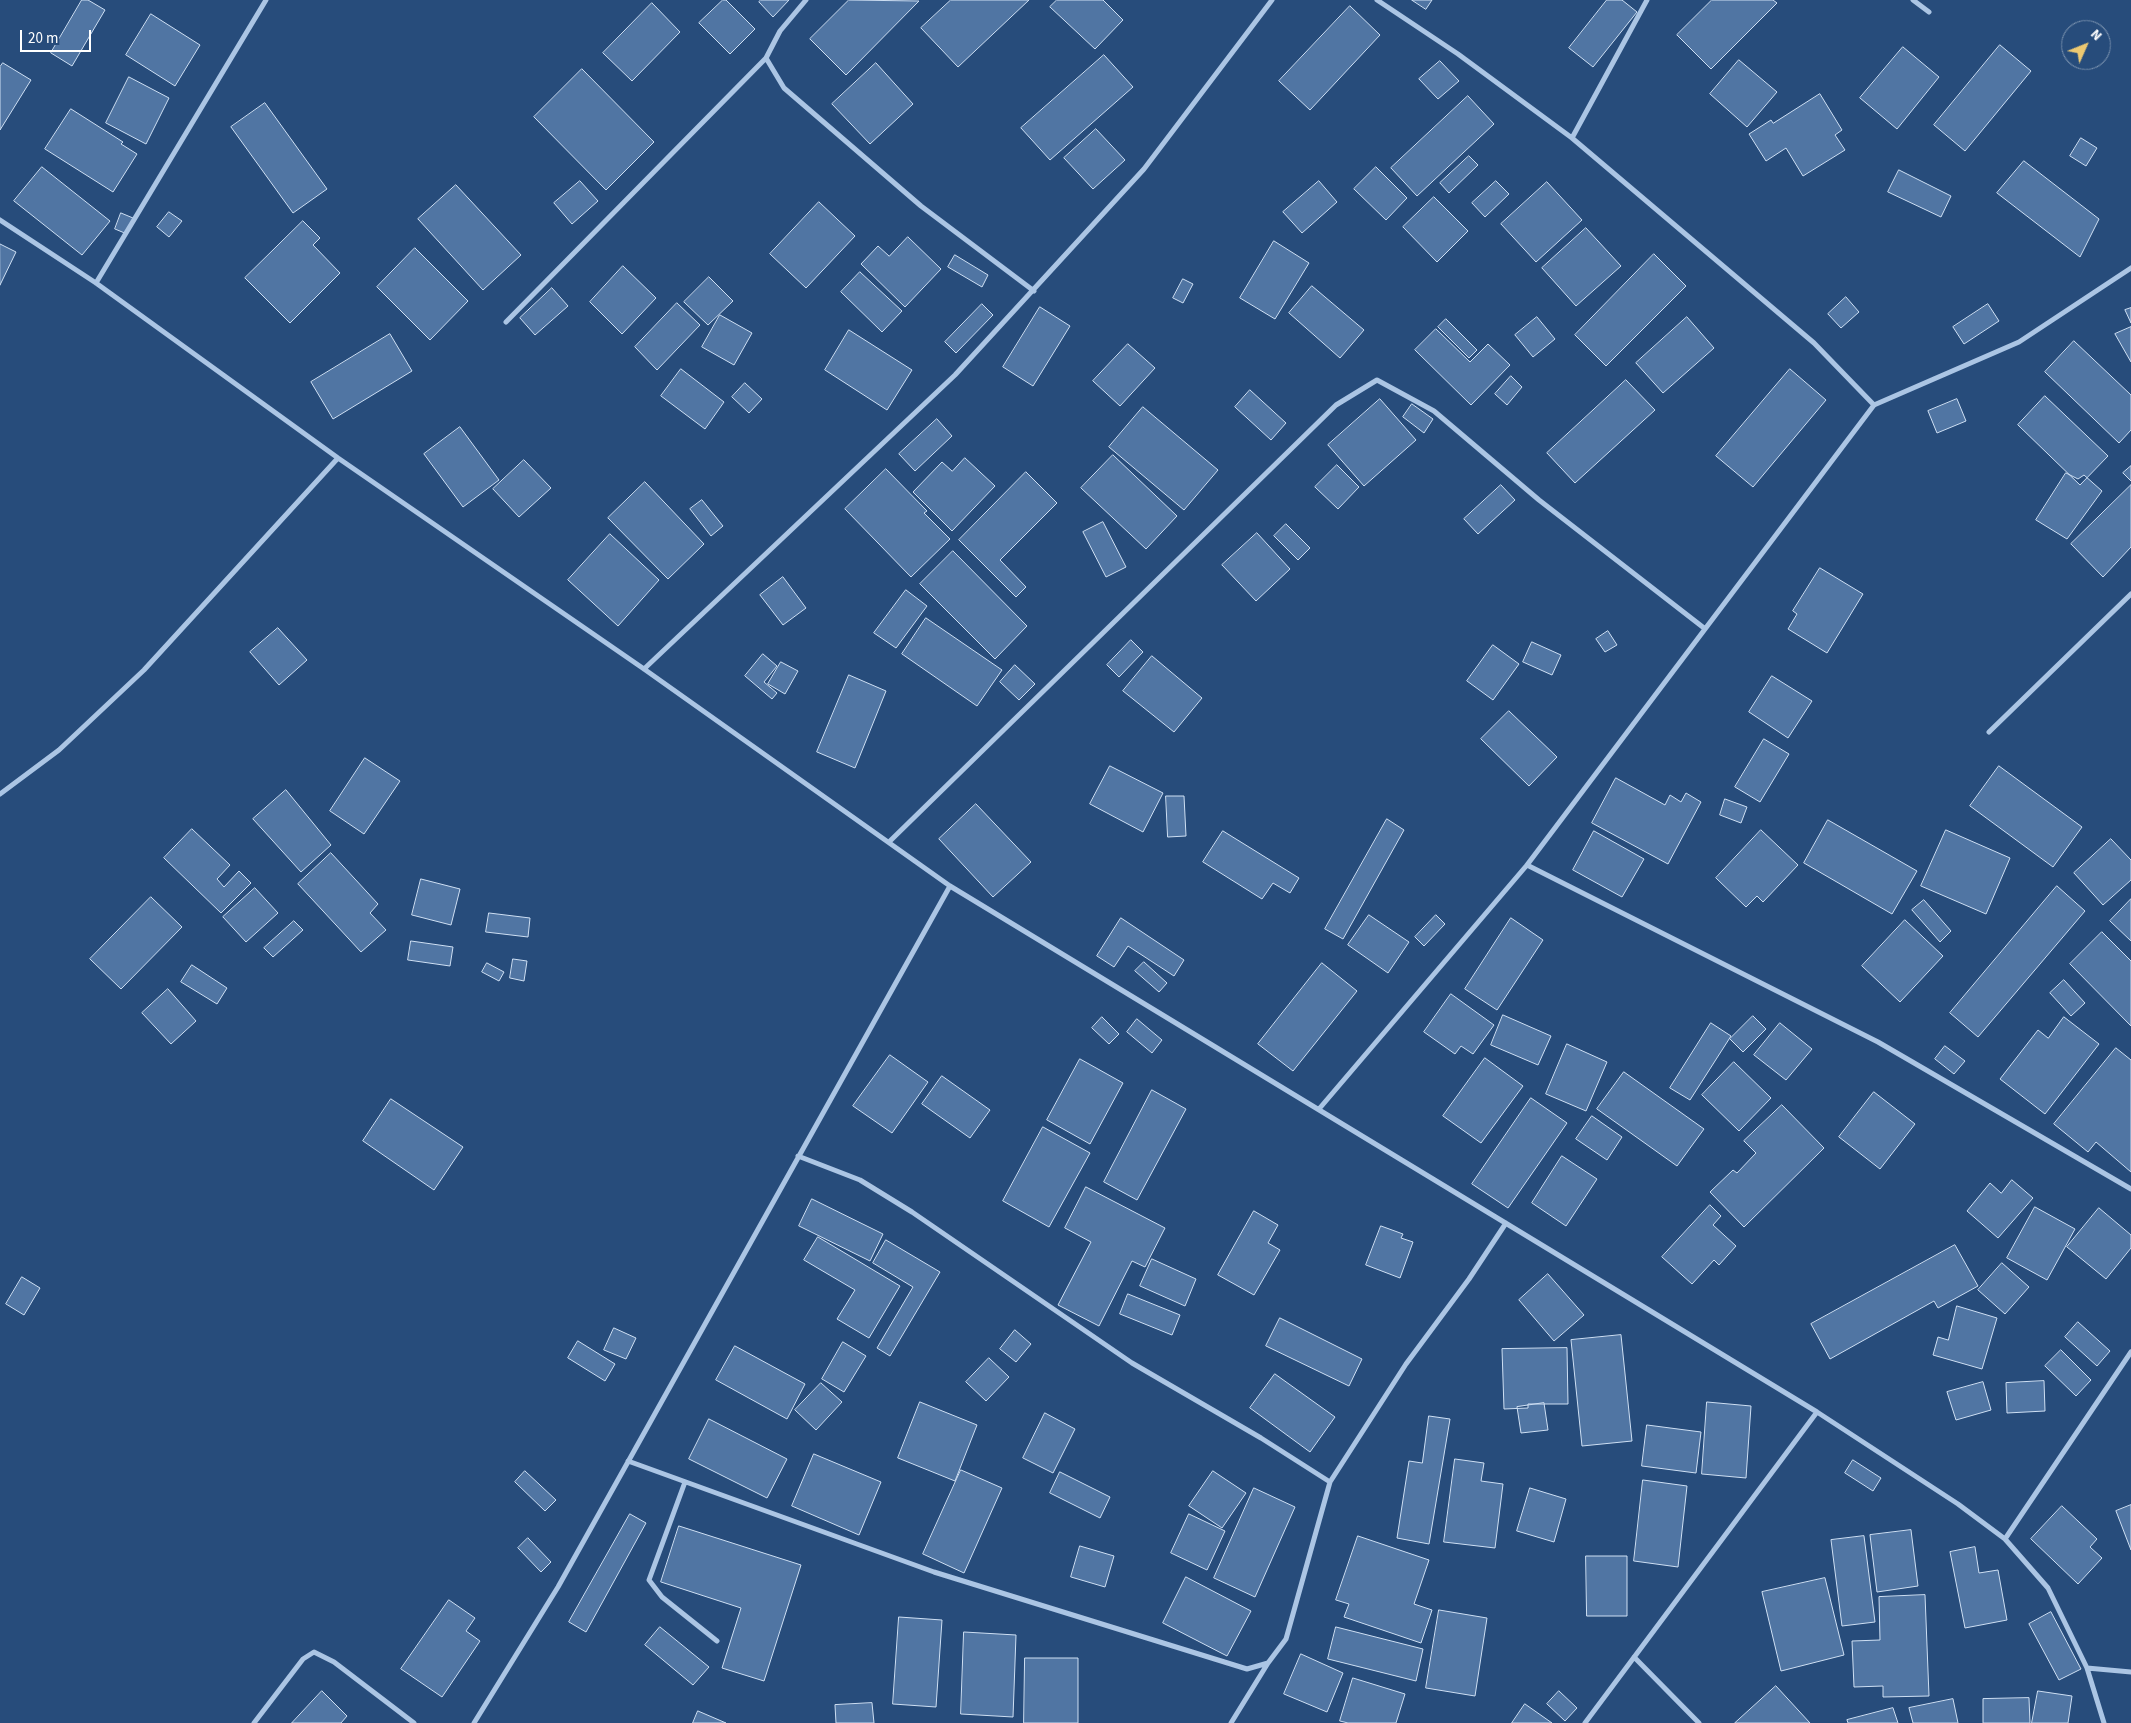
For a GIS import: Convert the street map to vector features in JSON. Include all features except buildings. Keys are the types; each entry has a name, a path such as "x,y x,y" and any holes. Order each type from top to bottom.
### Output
{"street":[{"path":"96,283 266,0"},
{"path":"506,322 766,58 780,31 806,0"},
{"path":"644,669 955,375 1034,291 1144,169 1272,0"},
{"path":"1377,0 1458,54 1572,138 1814,343 1874,405"},
{"path":"1572,138 1647,0"},
{"path":"1914,0 1929,12"},
{"path":"766,58 784,88 921,206 1034,291"},
{"path":"0,220 96,283 338,458 644,669 950,886 1817,1412 1958,1504 2005,1539 2048,1588 2087,1668 2104,1723"},
{"path":"1318,1109 1527,865 1874,405 2019,342 2131,268"},
{"path":"889,842 1336,406 1377,380 1434,411 1539,500 1704,628"},
{"path":"0,794 60,750 144,670 338,458"},
{"path":"1989,732 2131,594"},
{"path":"1527,865 1878,1042 2131,1189"},
{"path":"474,1723 558,1587 950,886"},
{"path":"798,1156 860,1180 912,1212 1132,1364 1261,1438 1330,1482"},
{"path":"1231,1723 1268,1663 1286,1639 1330,1482 1406,1364 1469,1279 1506,1223"},
{"path":"2005,1539 2131,1352"},
{"path":"1585,1723 1817,1412"},
{"path":"628,1461 934,1572 1246,1669 1268,1663"},
{"path":"685,1482 649,1580 662,1597 717,1641"},
{"path":"254,1723 303,1659 314,1652 334,1662 414,1723"},
{"path":"1634,1657 1699,1723"},
{"path":"2087,1668 2131,1672"}]}
